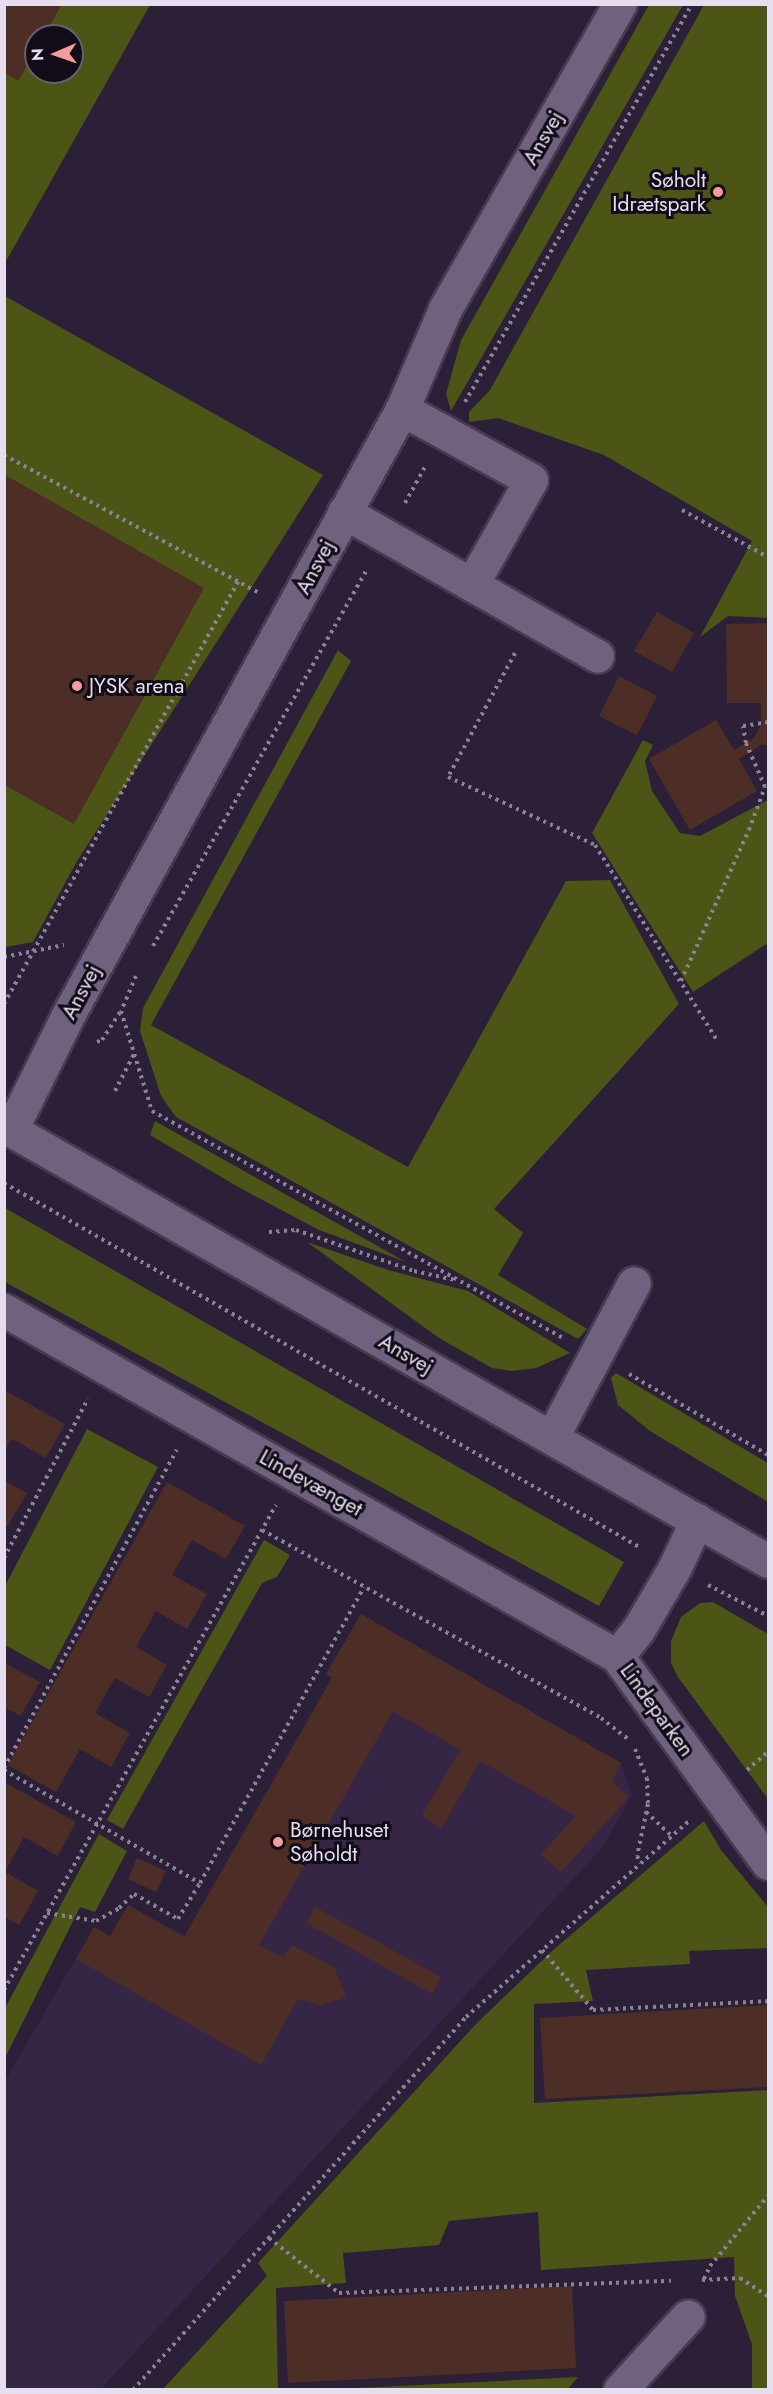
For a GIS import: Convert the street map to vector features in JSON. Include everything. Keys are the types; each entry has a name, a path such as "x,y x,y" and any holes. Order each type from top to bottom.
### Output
{"street":[{"name":"Ansvej","path":"620,4 445,309 402,409 8,1128 768,1561"},
{"path":"402,409 439,444 531,480 472,584"},
{"path":"344,512 597,656"},
{"path":"552,1437 634,1283"},
{"name":"Lindevænget","path":"4,1310 617,1656"},
{"name":"Lindeparken","path":"697,1520 675,1567 638,1630 617,1656 768,1863"},
{"path":"620,2390 688,2316"}],"path":[{"path":"148,955 692,4"},
{"path":"4,455 238,581 4,1004"},
{"path":"682,510 768,557"},
{"path":"533,618 448,777 595,845 716,1039"},
{"path":"681,982 749,830 765,787 746,743 743,726 768,722"},
{"path":"4,957 112,935"},
{"path":"142,965 121,1011 152,1111 595,1355 768,1455"},
{"path":"115,1091 134,1054"},
{"path":"4,1183 675,1567 768,1616"},
{"path":"261,1233 296,1230 414,1271 461,1281"},
{"path":"4,1558 106,1367"},
{"path":"194,1417 4,1769 200,1883"},
{"path":"4,1990 294,1473"},
{"path":"262,1530 601,1718 633,1743 647,1778 646,1812 637,1856 641,1863"},
{"path":"47,1913 96,1921 119,1908 134,1894 178,1918 200,1883 364,1587"},
{"path":"745,1772 768,1752"},
{"path":"646,1812 672,1836"},
{"path":"133,2390 466,2017 698,1813"},
{"path":"542,1950 593,2010 768,2001"},
{"path":"688,2316 710,2266 768,2196"},
{"path":"269,2238 339,2294 680,2280"},
{"path":"692,2280 740,2278 768,2296"}],"shaded area":[{"path":"361,1614 621,1763 632,1795 602,1848 101,2389 5,2390 5,2081 94,1927 110,1936 128,1905 185,1936 332,1678 326,1674"}],"green space":[{"path":"4,5 150,5 5,263"},
{"path":"649,5 683,5 451,411 446,394 461,340"},
{"path":"704,5 768,5 768,618 728,616 700,637 752,541 604,455 498,418 469,422 469,412 490,390"},
{"path":"5,296 323,475 76,863 33,942 5,947"},
{"path":"338,650 351,661 151,1025 408,1167 566,881 610,880 679,1004 494,1209 523,1233 498,1275 587,1329 578,1339 176,1117 161,1096 140,1031 143,1008"},
{"path":"643,740 653,745 645,761 652,791 680,833 700,836 768,800 768,943 693,992 592,833"},
{"path":"155,1121 406,1262 319,1230 240,1188 150,1135"},
{"path":"5,1208 624,1562 599,1606 5,1282"},
{"path":"307,1242 388,1270 468,1291 570,1353 536,1368 512,1371 492,1368 439,1338"},
{"path":"616,1373 768,1463 768,1502 650,1431 618,1405 611,1378"},
{"path":"87,1429 158,1467 50,1670 5,1645 5,1586"},
{"path":"264,1540 290,1555 277,1577 262,1583 123,1829 107,1820"},
{"path":"713,1602 768,1634 768,1799 678,1677 671,1663 671,1641 681,1617 700,1603"},
{"path":"704,1821 721,1850 768,1907 768,1948 689,1951 690,1964 586,1970 593,2001 534,2004 534,2103 768,2090 768,2389 752,2389 752,2344 735,2296 734,2257 541,2270 538,2212 449,2221 439,2245 343,2253 346,2283 276,2288 278,2389 163,2389 267,2276 258,2263 475,2025 552,1951"},
{"path":"99,1834 127,1851 95,1912 80,1907 5,2058 5,2008"},
{"path":"578,2377 568,2389 337,2389"}],"building":[{"path":"4,4 62,4 51,24 24,24 24,71 18,81 4,73"},
{"name":"JYSK arena","path":"5,475 204,588 74,824 5,785"},
{"path":"657,612 694,633 672,672 634,651"},
{"path":"768,623 768,745 761,745 739,759 757,791 690,830 649,759 716,720 734,750 754,738 761,725 761,703 727,703 726,624"},
{"path":"619,676 657,696 637,735 599,716"},
{"path":"4,1390 65,1424 46,1458 12,1439 4,1452"},
{"path":"4,1480 27,1493 7,1527 4,1525"},
{"path":"167,1482 245,1526 226,1559 192,1540 172,1575 207,1594 187,1629 156,1611 136,1647 167,1665 149,1697 115,1678 95,1713 130,1733 111,1767 80,1749 56,1792 8,1765"},
{"name":"Børnehuset Søholdt","path":"361,1614 621,1763 612,1782 629,1797 561,1872 541,1854 576,1816 480,1761 441,1829 422,1815 460,1750 393,1711 259,1945 283,1957 292,1945 334,1967 346,1997 320,2006 298,1999 261,2065 76,1959 94,1927 110,1936 128,1905 184,1937 332,1678 326,1674"},
{"path":"4,1663 40,1682 21,1716 4,1707"},
{"path":"4,1782 76,1822 58,1856 24,1837 5,1872 38,1891 19,1925 4,1917"},
{"path":"137,1858 166,1871 156,1892 128,1879"},
{"path":"315,1907 441,1977 432,1994 306,1923"},
{"path":"768,2005 768,2087 545,2099 540,2018"},
{"path":"572,2286 576,2368 288,2383 284,2301"}],"place":[{"name":"Søholt Idrætspark","path":"718,192"},
{"name":"JYSK arena","path":"77,686"},
{"name":"Børnehuset Søholdt","path":"278,1842"}]}
